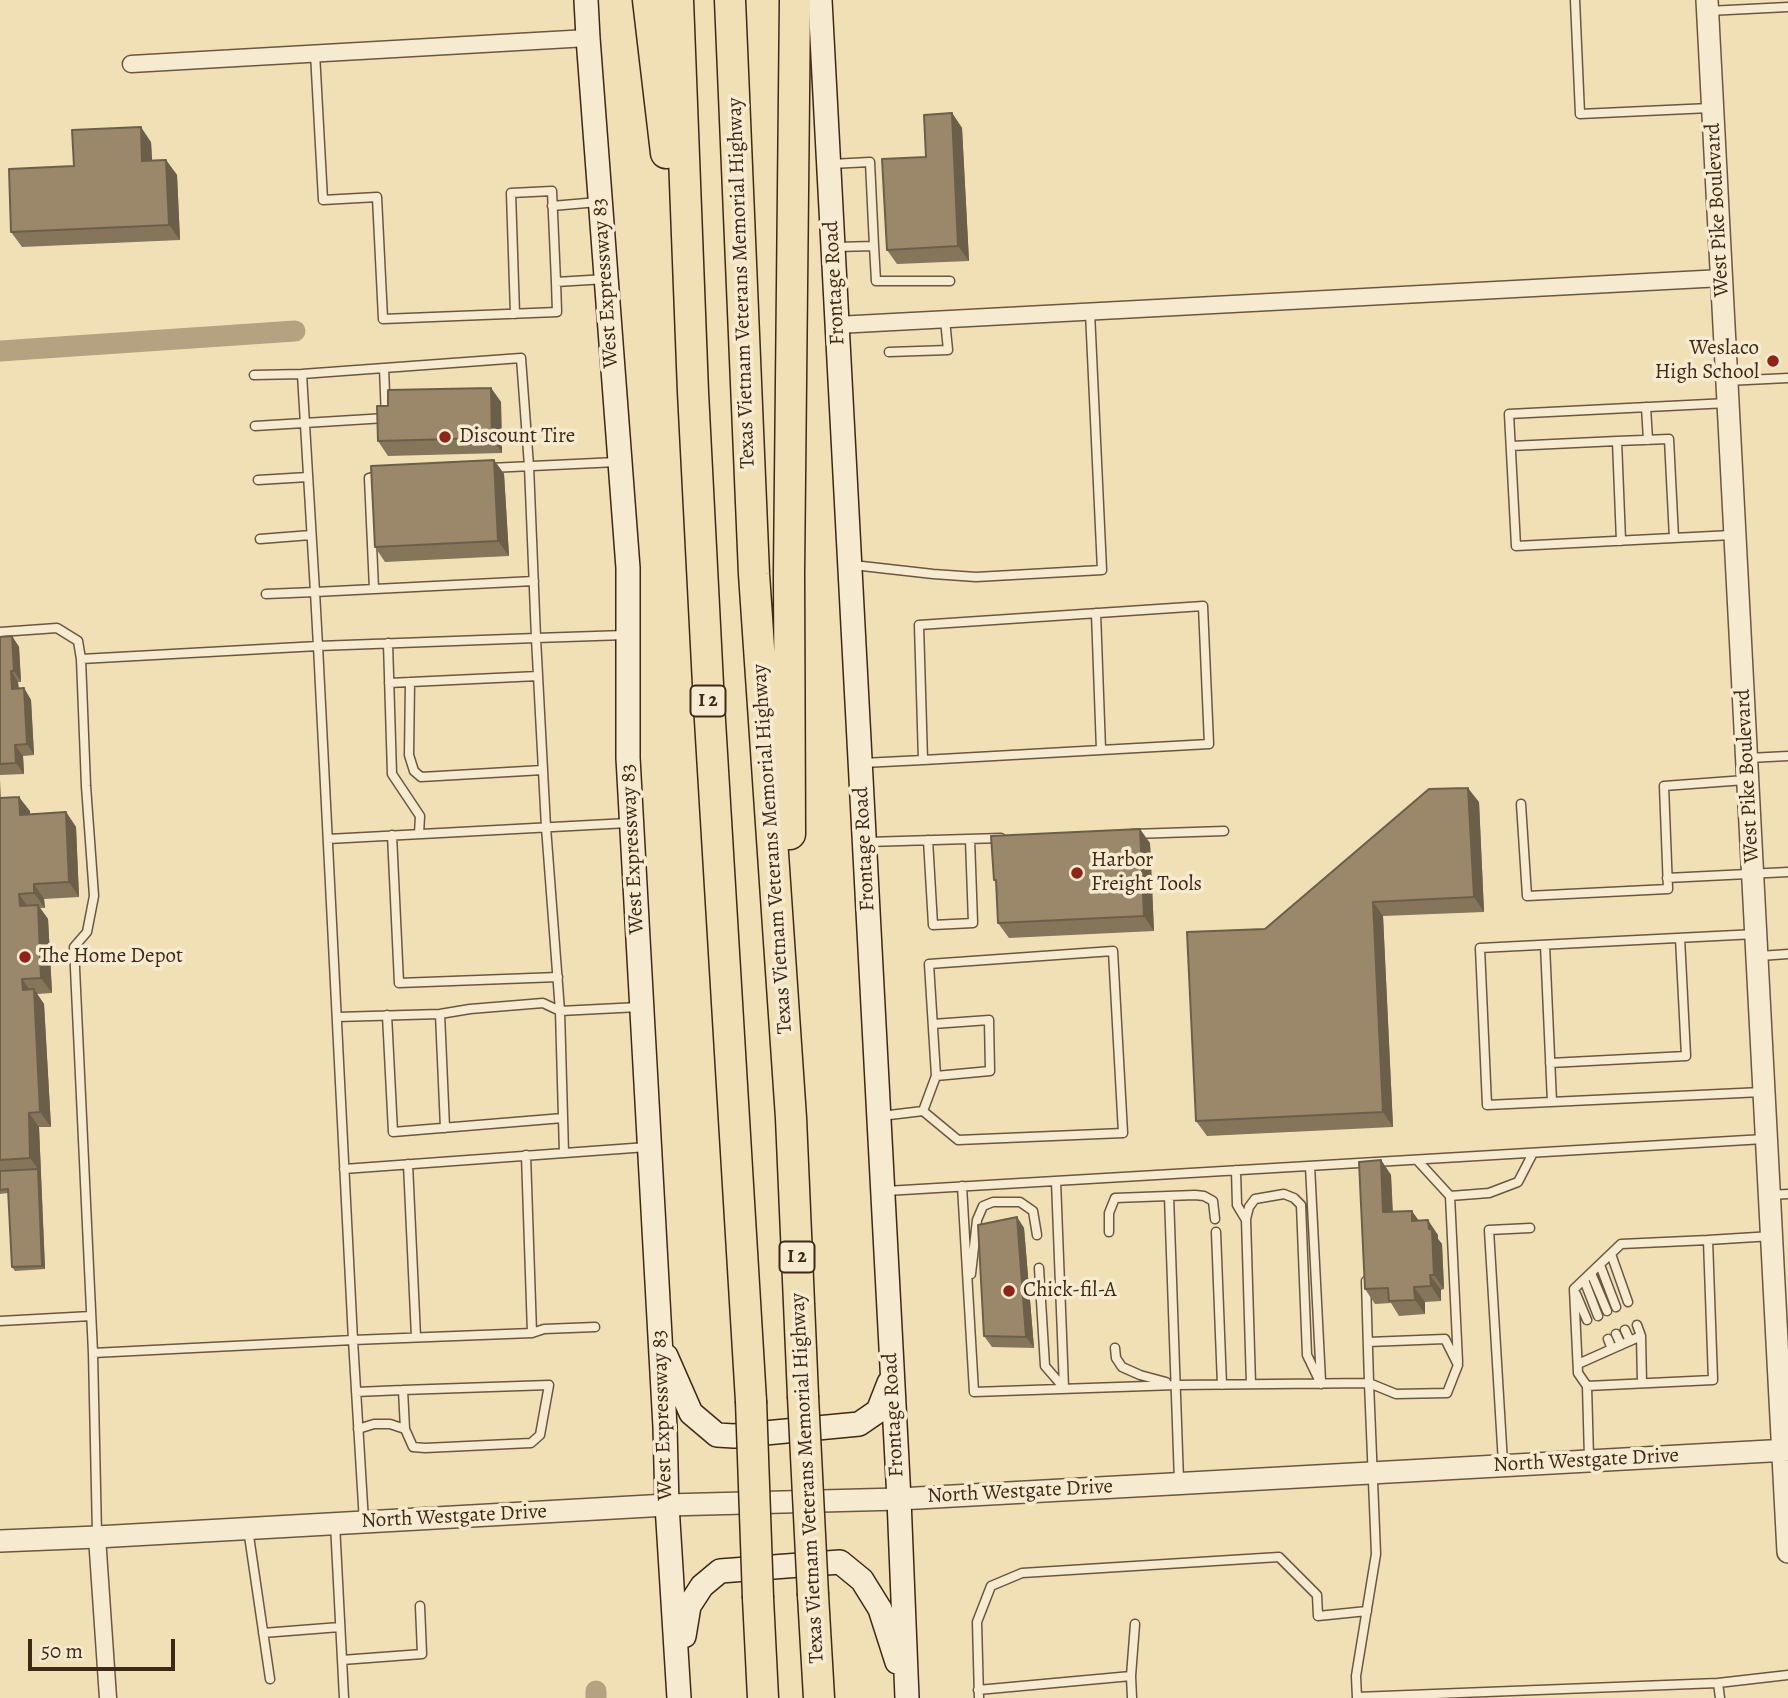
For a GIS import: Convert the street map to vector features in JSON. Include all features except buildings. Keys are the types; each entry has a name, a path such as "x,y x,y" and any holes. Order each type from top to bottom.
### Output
{"highway":[{"path":"648,0 693,392"},
{"name":"I 2","path":"678,0 693,392 751,1401 763,1698"},
{"name":"Texas Vietnam Veterans Memorial Highway","path":"730,0 754,574 791,1118 819,1698"},
{"path":"791,1118 789,573 795,0"}],"main road":[{"name":"West Expressway 83","path":"586,0 628,568 628,758 679,1698"},
{"name":"Frontage Road","path":"820,0 907,1695"},
{"path":"661,1343 691,1413 717,1434 734,1436 859,1424 878,1411 889,1388 892,1367"},
{"path":"678,1666 689,1606 702,1586 720,1571 840,1562 862,1580 880,1609 907,1695"}],"street":[{"name":"West Pike Boulevard","path":"1708,5 1767,1139 1779,1195 1772,1236 1783,1350 1788,1552"},
{"path":"131,64 588,38"},
{"path":"837,325 1722,278"},
{"name":"North Westgate Drive","path":"0,1541 667,1505 899,1499 1786,1450"},
{"path":"97,1537 108,1698"}],"lane":[{"path":"1575,0 1580,114 1713,108"},
{"path":"1708,5 1788,7"},
{"path":"315,53 323,200 377,197 383,319 558,313 552,191 511,193 515,314"},
{"path":"870,162 876,281 950,281"},
{"path":"829,164 883,162"},
{"path":"552,206 600,202"},
{"path":"833,247 874,246"},
{"path":"556,282 606,279"},
{"path":"850,565 976,577 1102,570 1090,312"},
{"path":"889,352 947,350 944,320"},
{"path":"254,375 521,358 529,466 546,827 560,1011 564,1153"},
{"path":"255,426 386,418 384,368"},
{"path":"302,374 352,1340 364,1522"},
{"path":"1727,381 1788,378"},
{"path":"1728,403 1509,414 1516,546 1735,535"},
{"path":"1646,407 1648,440"},
{"path":"1511,446 1669,439 1674,538"},
{"path":"1617,441 1622,541"},
{"path":"476,469 620,461"},
{"path":"374,589 369,478 383,473"},
{"path":"258,480 308,477"},
{"path":"260,539 312,536"},
{"path":"266,594 534,581"},
{"path":"860,763 923,760 1209,744 1203,606 919,625 923,760"},
{"path":"1096,613 1101,750"},
{"path":"0,632 57,628 78,642 81,659 94,896 87,932 74,947 93,1353 97,1537"},
{"path":"81,659 318,646 628,635"},
{"path":"388,643 392,774 420,816 419,834"},
{"path":"389,683 538,676"},
{"path":"410,682 409,755 414,771 421,777 543,771"},
{"path":"1747,758 1788,756"},
{"path":"1521,804 1527,896 1668,889 1664,786 1748,780"},
{"path":"328,839 631,822"},
{"path":"1117,834 1224,831"},
{"path":"392,835 399,983 558,977"},
{"path":"864,842 1011,838"},
{"path":"928,840 933,925 973,923 970,839"},
{"path":"1667,878 1788,872"},
{"path":"1756,934 1480,948 1487,1105 1765,1092"},
{"path":"1550,1063 1686,1056 1680,938"},
{"path":"1545,945 1552,1102"},
{"path":"879,1116 923,1111 957,1140 1124,1133 1114,950 929,964 936,1076 923,1111"},
{"path":"1757,956 1788,954"},
{"path":"337,1017 440,1014 543,1003 560,1011 642,1006"},
{"path":"440,1014 445,1128"},
{"path":"387,1015 393,1132 563,1118"},
{"path":"933,1024 989,1020 990,1071 936,1076"},
{"path":"883,1191 1767,1139"},
{"path":"344,1169 649,1146"},
{"path":"1450,1196 1489,1193 1518,1182 1533,1153"},
{"path":"526,1155 533,1333"},
{"path":"962,1186 974,1392 1176,1385 1369,1383 1396,1394 1447,1393 1458,1364 1450,1196 1417,1160"},
{"path":"1361,1163 1362,1177"},
{"path":"408,1164 416,1337"},
{"path":"1310,1166 1321,1384"},
{"path":"1236,1170 1237,1205 1246,1220"},
{"path":"1056,1181 1064,1388"},
{"path":"1251,1384 1246,1220 1255,1199 1284,1194 1301,1205 1307,1355 1321,1384"},
{"path":"1169,1196 1179,1484"},
{"path":"1109,1232 1109,1213 1115,1198 1204,1196 1213,1201 1215,1219"},
{"path":"968,1297 977,1220 983,1206 993,1202 1020,1202 1033,1211 1037,1235"},
{"path":"1504,1466 1489,1230 1530,1228"},
{"path":"1216,1232 1222,1385"},
{"path":"1574,1289 1621,1244 1772,1236"},
{"path":"1587,1386 1713,1380 1709,1240"},
{"path":"1611,1254 1628,1302"},
{"path":"1600,1265 1616,1307"},
{"path":"1039,1268 1045,1366 1064,1388"},
{"path":"1365,1273 1376,1554 1356,1676 1357,1697 1718,1683 1788,1675"},
{"path":"1584,1280 1602,1313 1591,1273"},
{"path":"1574,1289 1587,1320"},
{"path":"1574,1289 1578,1373 1587,1386 1589,1461"},
{"path":"0,1321 91,1315"},
{"path":"1637,1325 1641,1336 1642,1383"},
{"path":"93,1353 533,1333 544,1328 594,1327"},
{"path":"1625,1330 1630,1341"},
{"path":"1612,1336 1616,1347"},
{"path":"1578,1364 1641,1336"},
{"path":"1368,1342 1445,1339 1458,1364"},
{"path":"1597,1344 1602,1354"},
{"path":"1115,1348 1116,1358 1122,1367 1176,1385"},
{"path":"356,1392 403,1390 549,1385 540,1434 531,1443 425,1448 413,1447 405,1429 403,1390"},
{"path":"358,1429 374,1424 390,1424 405,1429"},
{"path":"335,1524 344,1698"},
{"path":"248,1529 270,1679"},
{"path":"1131,1676 979,1694 977,1622 991,1586 1023,1573 1279,1557 1317,1595 1318,1616 1367,1611"},
{"path":"342,1660 422,1654 421,1606"},
{"path":"1132,1698 1135,1624"},
{"path":"263,1633 340,1627"},
{"path":"1718,1683 1720,1698"}],"waterway":[{"path":"0,351 295,331"},
{"path":"596,1691 596,1698"}],"place":[{"name":"Weslaco High School","path":"1773,361"},
{"name":"Discount Tire","path":"445,437"},
{"name":"Harbor Freight Tools","path":"1077,873"},
{"name":"The Home Depot","path":"25,957"},
{"name":"Chick-fil-A","path":"1009,1291"}]}
